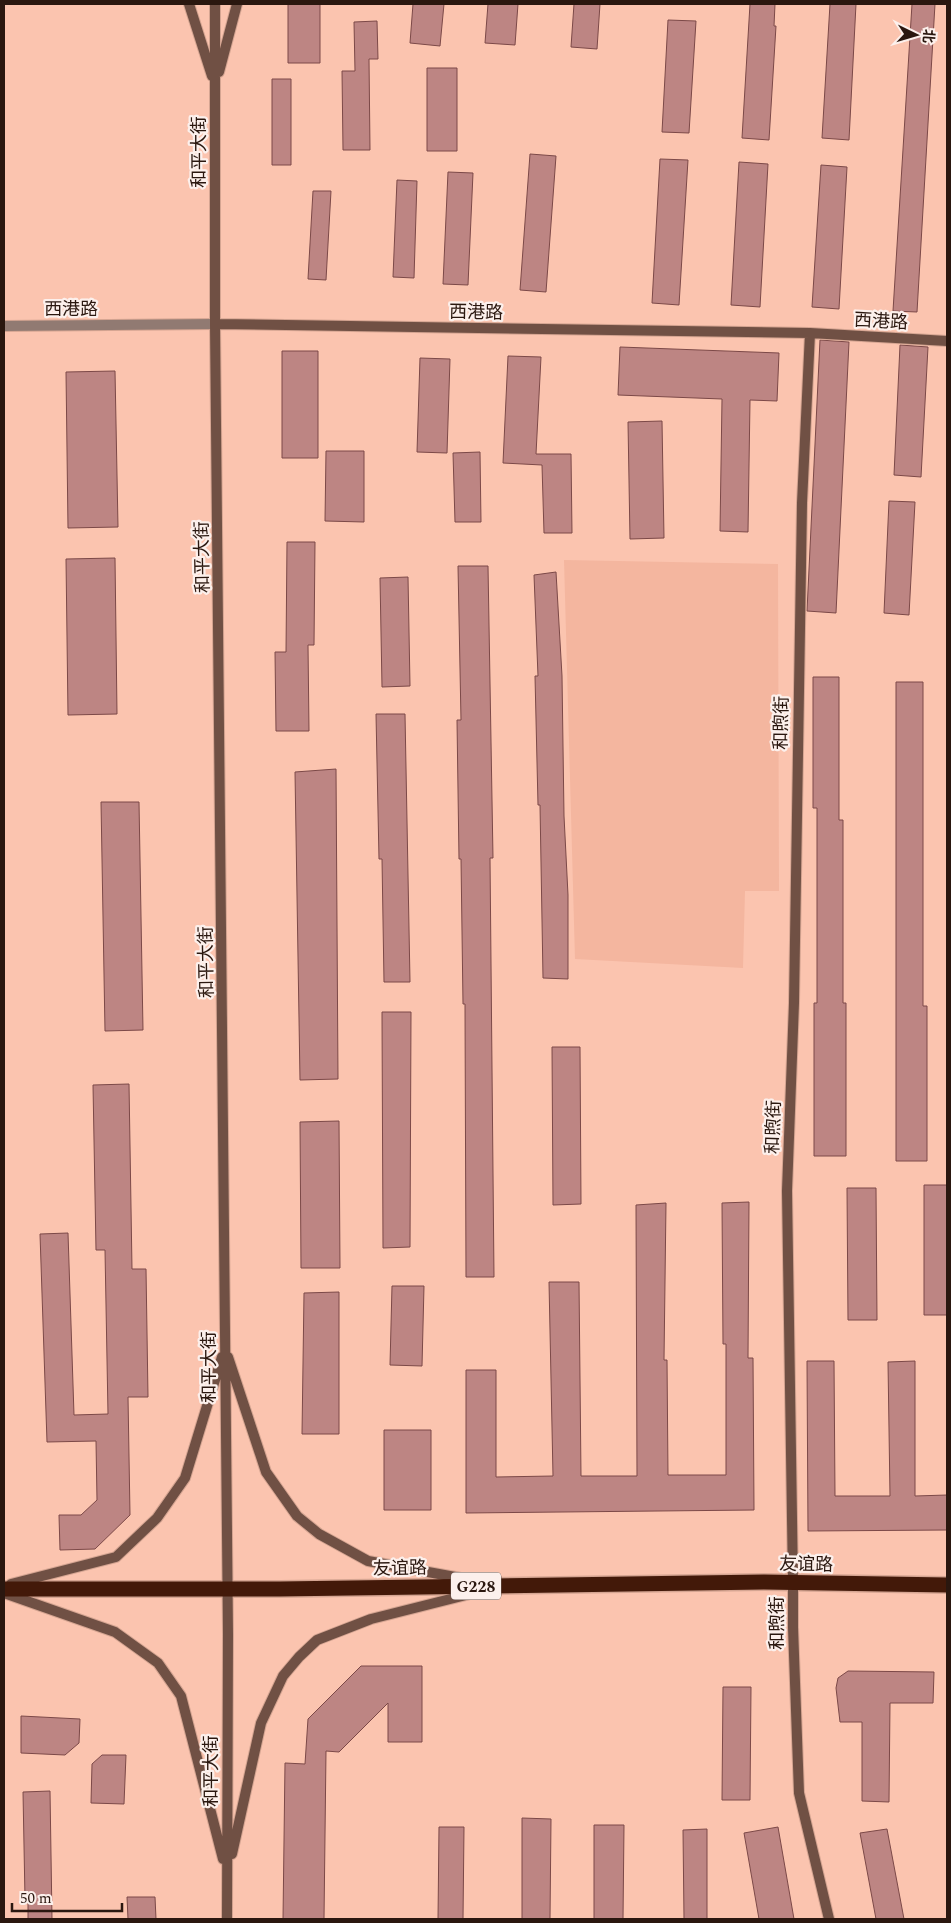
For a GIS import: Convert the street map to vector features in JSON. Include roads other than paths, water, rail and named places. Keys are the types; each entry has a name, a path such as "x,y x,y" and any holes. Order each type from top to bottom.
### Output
{"highway":[{"name":"友谊路","path":"4,1589 793,1583 947,1585"}],"main road":[{"path":"189,4 215,85"},
{"name":"和平大街","path":"216,4 216,324 227,1588 226,1919"},
{"path":"215,85 237,4"},
{"name":"西港路","path":"216,324 810,333 947,341"},
{"name":"和煦街","path":"810,333 802,503 794,1003 787,1191 793,1583 792,1627 799,1793 829,1919"},
{"path":"225,1346 266,1472 296,1516 319,1534 368,1561 502,1586"},
{"path":"4,1589 116,1557 158,1518 184,1478 225,1346"},
{"path":"227,1874 261,1723 283,1676 299,1657 317,1640 371,1618 502,1586"},
{"path":"4,1589 114,1632 158,1663 181,1696 227,1874"}],"street":[{"name":"西港路","path":"4,326 216,324"}]}
